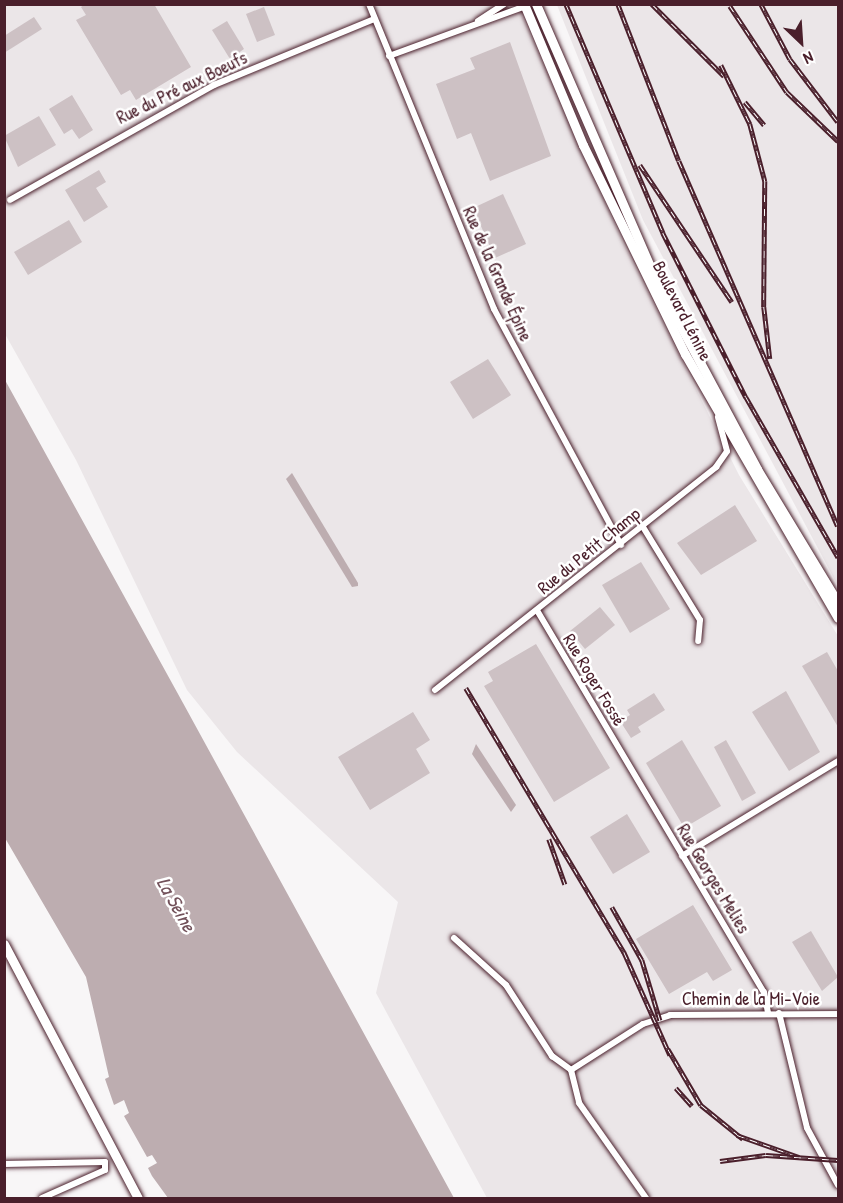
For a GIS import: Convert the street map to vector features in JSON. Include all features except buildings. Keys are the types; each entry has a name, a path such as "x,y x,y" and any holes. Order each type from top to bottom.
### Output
{"main road":[{"name":"Boulevard Lénine","path":"531,6 587,155 718,416 838,617"},
{"name":"Boulevard Lénine","path":"531,6 663,293 757,469 838,603"},
{"path":"4,944 138,1198"}],"street":[{"name":"Rue de la Grande Épine","path":"369,4 503,330 621,544"},
{"path":"478,21 504,4"},
{"path":"389,56 478,21 531,6"},
{"name":"Rue du Pré aux Boeufs","path":"10,200 214,85 374,19"},
{"name":"Rue du Petit Champ","path":"435,690 538,612 723,461 726,443 718,416"},
{"path":"643,526 700,620 699,641"},
{"name":"Rue Roger Fossé","path":"538,612 626,763"},
{"path":"682,856 838,761"},
{"name":"Rue Georges Melies","path":"626,763 764,992 768,1013"},
{"path":"454,938 507,985 552,1056 571,1070 579,1103 646,1198"},
{"name":"Chemin de la Mi-Voie","path":"571,1070 659,1018 768,1013 838,1014"},
{"path":"779,1014 807,1128 838,1185"},
{"path":"4,1164 101,1160 105,1170 42,1198"}],"shaded area":[{"path":"4,5 517,5 623,243 739,475 838,636 838,1198 487,1198 376,993 398,902 237,752 187,690 76,460 5,334"},
{"path":"557,5 838,5 838,586 643,220"}],"water":[{"name":"La Seine","path":"5,380 454,1198 168,1198 152,1176 148,1168 157,1163 152,1155 147,1157 124,1116 129,1113 124,1100 114,1105 105,1079 109,1077 86,977 5,838"},
{"path":"292,473 358,586 352,587 286,479"},
{"path":"476,744 516,805 511,812 472,754"}],"railway":[{"path":"566,4 663,233 746,397 838,557"},
{"path":"618,4 679,161 838,526"},
{"path":"652,4 724,76"},
{"path":"761,4 790,59 838,122"},
{"path":"730,6 787,92 838,141"},
{"path":"721,65 750,124 765,181 764,307 770,359"},
{"path":"745,102 764,125"},
{"path":"640,165 732,302"},
{"path":"466,688 624,952 670,1055"},
{"path":"549,839 565,884"},
{"path":"612,907 642,960 660,1020"},
{"path":"668,1049 701,1105 743,1139"},
{"path":"676,1088 692,1106"},
{"path":"737,1135 799,1157"},
{"path":"720,1161 766,1155 838,1160"}]}
